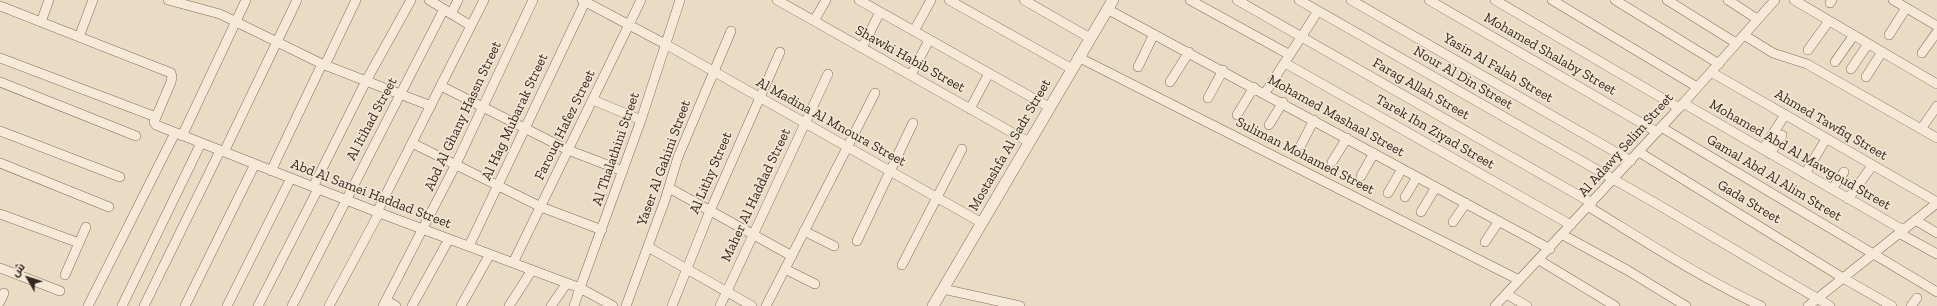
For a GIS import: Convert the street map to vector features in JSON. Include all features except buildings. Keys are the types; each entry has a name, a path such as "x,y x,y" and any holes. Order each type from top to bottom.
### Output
{"street":[{"path":"41,22 49,0"},
{"path":"79,37 93,0"},
{"path":"168,0 220,14 276,43 324,65 431,106"},
{"path":"88,306 179,135 246,0"},
{"path":"144,306 297,0"},
{"path":"271,171 356,0"},
{"path":"258,306 316,188 366,81 411,0"},
{"path":"429,0 471,26"},
{"name":"Al Itihad Street","path":"292,306 345,200 401,94 448,11 458,0"},
{"path":"329,306 378,213 484,0"},
{"name":"Abd Al Ghany Hassn Street","path":"384,303 424,229 456,164 533,0"},
{"name":"Farouq Hafez Street","path":"513,263 641,0"},
{"name":"Al Thalathini Street","path":"574,306 667,45 680,0"},
{"name":"Shawki Habib Street","path":"777,0 1029,142"},
{"path":"814,21 826,0"},
{"path":"858,0 1050,107"},
{"path":"914,31 931,0"},
{"path":"949,0 1072,69"},
{"path":"1024,0 1090,38"},
{"name":"Tarek Ibn Ziyad Street","path":"1190,0 1287,59 1571,225"},
{"name":"Farag Allah Street","path":"1237,0 1302,36 1590,205 1741,297 1761,306"},
{"name":"Nour Al Din Street","path":"1299,0 1830,306"},
{"name":"Yasin Al Falah Street","path":"1351,0 1631,161"},
{"name":"Mohamed Shalaby Street","path":"1429,0 1659,130"},
{"name":"Mohamed Abd Al Mawgoud Street","path":"1495,0 1681,106 1806,174 1937,254"},
{"path":"1552,0 1697,87"},
{"path":"1615,0 1719,64"},
{"path":"1667,0 1736,43"},
{"path":"1728,0 1757,19"},
{"name":"Al Adawy Selim Street","path":"1495,306 1540,260 1631,161 1775,0"},
{"path":"1794,0 1937,84"},
{"path":"1893,0 1937,26"},
{"name":"Al Madina Al Mnoura Street","path":"584,1 667,45 982,223"},
{"name":"Al Hag Mubarak Street","path":"469,246 526,130 584,1"},
{"name":"Mostashfa Al Sadr Street","path":"933,306 1110,4"},
{"name":"Mohamed Mashaal Street","path":"1110,4 1154,34 1283,102 1402,169 1550,248"},
{"path":"0,6 171,73 172,77 155,120"},
{"path":"1889,35 1906,8"},
{"path":"1265,93 1318,11"},
{"path":"862,48 880,12"},
{"path":"1808,50 1829,21"},
{"name":"Yaser Al Gahini Street","path":"626,306 669,188 678,157 731,30"},
{"path":"1922,52 1937,32"},
{"path":"1138,66 1154,34"},
{"path":"1744,35 1773,53 1807,64 1937,138"},
{"path":"1835,62 1854,35"},
{"path":"911,75 929,40"},
{"path":"1851,69 1868,44"},
{"name":"Al Lithy Street","path":"672,306 688,270 710,211 780,52"},
{"path":"1170,82 1189,52"},
{"path":"1866,77 1882,52"},
{"name":"Suliman Mohamed Street","path":"1078,57 1519,280"},
{"name":"Abd Al Samei Haddad Street","path":"0,58 155,120 156,125 179,135 378,213 580,288 613,306"},
{"path":"1208,98 1223,70"},
{"name":"Ahmed Tawfiq Street","path":"1711,72 1872,166 1937,202"},
{"path":"970,109 989,73"},
{"name":"Maher Al Haddad Street","path":"720,306 828,74"},
{"path":"0,82 136,136"},
{"path":"441,86 568,150 623,171"},
{"path":"1237,115 1254,87"},
{"path":"767,306 875,93"},
{"path":"593,100 641,120"},
{"path":"1269,126 1283,102"},
{"path":"1921,129 1937,106"},
{"path":"1767,152 1785,115"},
{"path":"1300,145 1314,120"},
{"path":"856,241 913,123"},
{"name":"Gamal Abd Al Alim Street","path":"1659,130 1937,292"},
{"path":"0,131 120,177"},
{"path":"1767,152 1782,135"},
{"path":"1332,162 1347,138"},
{"path":"1806,174 1826,139"},
{"path":"122,306 201,143"},
{"path":"412,143 541,206 602,230"},
{"path":"902,265 962,149"},
{"name":"Gada Street","path":"1639,152 1843,278 1892,306"},
{"path":"1361,176 1374,153"},
{"path":"0,163 109,206"},
{"path":"185,306 255,164"},
{"path":"1848,199 1872,166"},
{"path":"1388,193 1402,169"},
{"path":"1832,189 1844,172"},
{"path":"1405,197 1418,177"},
{"path":"227,306 291,178"},
{"path":"1421,212 1436,187"},
{"path":"669,188 792,256"},
{"path":"1808,306 1937,202"},
{"path":"1453,222 1466,203"},
{"path":"0,214 79,243"},
{"path":"1915,220 1937,233"},
{"path":"1485,242 1499,221"},
{"path":"65,275 86,227"},
{"path":"804,231 834,246"},
{"path":"1563,235 1627,270 1686,306"},
{"path":"412,306 449,239"},
{"path":"648,248 752,306"},
{"path":"461,306 490,254"},
{"path":"1540,260 1615,306"},
{"path":"0,268 60,291"},
{"path":"785,269 815,284"},
{"path":"509,306 532,270"},
{"path":"552,306 567,283"},
{"path":"943,289 1002,304 1020,306"},
{"path":"0,302 4,293"},
{"path":"1506,294 1527,306"},
{"path":"974,306 978,297"},
{"path":"1911,306 1916,298"},
{"path":"384,303 396,306"}]}
